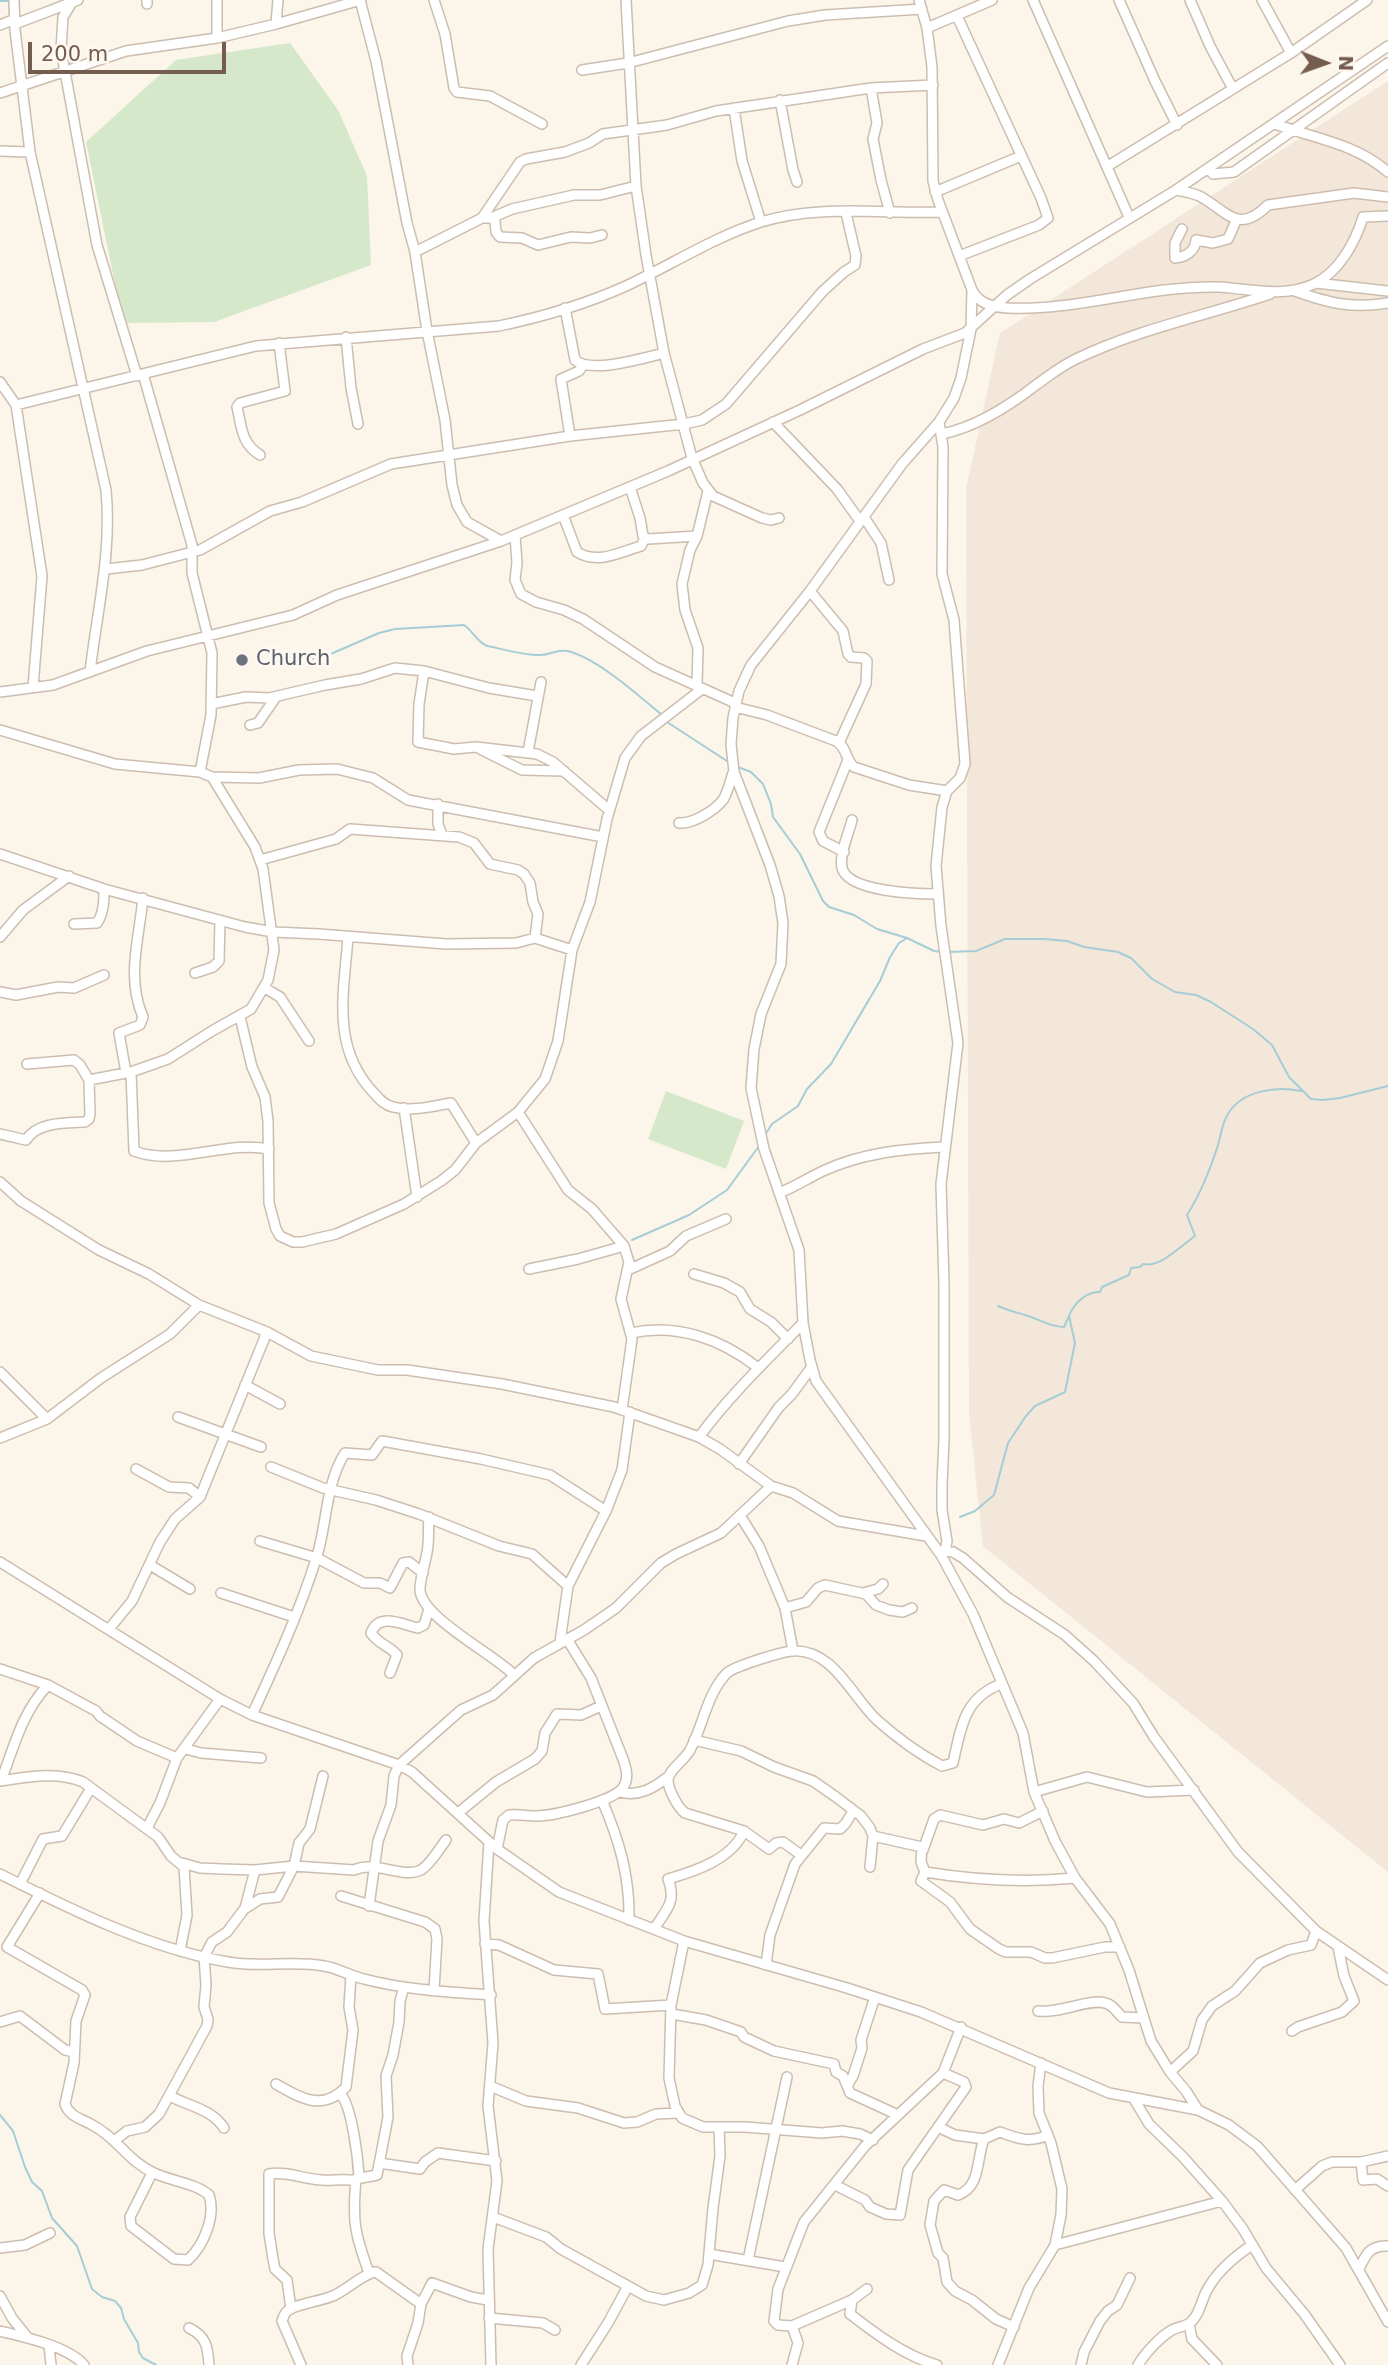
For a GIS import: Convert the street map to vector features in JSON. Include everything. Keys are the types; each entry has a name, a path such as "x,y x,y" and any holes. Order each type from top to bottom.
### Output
{"street":[{"path":"15,0 15,22 30,152 106,490 106,569 96,618 90,672"},
{"path":"216,0 217,38"},
{"path":"276,24 278,0"},
{"path":"0,93 126,51 217,38 360,0 376,61 415,252 443,409 452,485 461,515 474,528 501,541"},
{"path":"434,0 445,34 454,88 457,92 490,96 542,124"},
{"path":"626,0 636,186 664,353 692,458 708,491 762,518 779,518"},
{"path":"927,28 992,0"},
{"path":"1032,0 1129,217"},
{"path":"1119,0 1154,81 1177,125"},
{"path":"1190,0 1233,89"},
{"path":"1262,0 1291,53"},
{"path":"1108,166 1291,53 1367,0"},
{"path":"0,25 75,2"},
{"path":"75,2 63,20 61,50 97,245 192,545 192,573 212,653 211,704 200,772"},
{"path":"582,70 628,63 788,21 920,5 927,28 933,85 931,153 935,192 972,290 979,301 994,306 1062,306 1181,288 1295,291 1316,283 1342,261 1363,217 1388,216"},
{"path":"957,16 1048,218 1040,225 959,256"},
{"path":"0,692 53,685 147,652 293,615 337,595 501,541 630,487 773,422 923,349 971,329 994,306 1030,279 1176,190 1388,46"},
{"path":"1208,169 1213,174 1234,172 1388,63"},
{"path":"487,218 520,162 554,155 589,143 603,134 667,125 734,108 780,100 871,88 933,85"},
{"path":"871,88 877,123 873,139 890,213"},
{"path":"780,100 797,182"},
{"path":"734,108 742,161 761,222"},
{"path":"1275,124 1348,146 1377,162 1388,172"},
{"path":"0,151 30,152"},
{"path":"935,192 1021,156"},
{"path":"415,252 512,209 574,195 600,195 636,186"},
{"path":"1176,190 1202,197 1236,221 1251,218 1268,205 1354,193 1388,197"},
{"path":"16,405 234,350 279,343 499,326 565,308 625,286 761,222 806,212 942,212"},
{"path":"106,569 142,565 192,553 270,511 302,502 391,464 570,436 702,420 726,404 822,292 855,265 856,256 846,213"},
{"path":"487,218 500,237 522,238 534,244 602,235"},
{"path":"1182,229 1175,243 1175,258 1191,253 1196,246 1196,240 1213,243 1228,239 1236,221"},
{"path":"1316,283 1388,291"},
{"path":"972,290 971,329 958,388 939,422 902,464 810,591 751,665 743,679 735,705 731,744 734,772 770,865 782,914 781,964 761,1014 750,1073 761,1135 799,1250 803,1323 816,1381 926,1536 943,1553 973,1614 1023,1732 1034,1792 1063,1859 1074,1878 1110,1924 1151,2041 1198,2110"},
{"path":"1295,291 1343,306 1361,307 1388,303"},
{"path":"942,434 964,430 1035,387 1058,368 1113,341 1275,292"},
{"path":"565,308 575,360 583,365 623,363 664,353"},
{"path":"346,337 358,424"},
{"path":"260,455 246,442 237,407 240,403 285,391 279,343"},
{"path":"570,436 561,379 579,371 583,365"},
{"path":"0,382 16,405 42,576 33,687"},
{"path":"773,422 837,489 881,543 889,580"},
{"path":"939,422 942,434 942,574 954,620 965,764 960,778 947,791 938,831 936,866 958,1043 941,1184 944,1283 942,1510 947,1541 943,1553"},
{"path":"563,514 577,552 584,556 609,558 641,545 645,538 630,487"},
{"path":"699,687 698,648 685,610 682,584 708,491"},
{"path":"515,535 515,580 521,594 528,599 583,619 648,663 735,705 839,743 854,767 909,785 947,791"},
{"path":"645,538 697,536"},
{"path":"810,591 843,631 848,654 867,661 864,689 839,743"},
{"path":"211,704 246,697 275,697 360,679 388,669 424,671 489,688 537,696"},
{"path":"424,671 419,704 418,742 454,749 476,747 528,752 546,758 609,810"},
{"path":"528,752 541,682"},
{"path":"240,1017 252,1067 265,1097 269,1203 276,1229 286,1240 313,1241 336,1234 417,1196 454,1170 476,1143 518,1112 545,1079 554,1058 564,1014 572,950 590,902 609,810 625,758 633,744 699,687"},
{"path":"250,725 258,723 275,697"},
{"path":"0,730 116,764 200,772 212,777 259,778 299,770 337,769 373,778 408,800 603,837"},
{"path":"476,747 522,770 564,771"},
{"path":"844,852 823,841 819,832 848,760"},
{"path":"679,823 689,823 719,804 726,795 734,772"},
{"path":"89,1080 129,1073 168,1059 251,1009 265,988 272,964 273,932 260,860 212,777"},
{"path":"438,804 438,824 442,835"},
{"path":"852,820 844,852 843,871 854,882 899,891 938,894"},
{"path":"260,860 336,839 350,829 442,835 467,840 480,849 490,864 518,870 524,874 530,883 538,915 535,938"},
{"path":"0,854 104,889 273,932 446,944 516,943 535,938 572,950"},
{"path":"0,937 23,910 69,876"},
{"path":"74,924 97,923 100,920 104,889"},
{"path":"143,898 133,961 136,1000 143,1017 140,1025 119,1033 129,1073 134,1151 172,1155 239,1146 269,1149"},
{"path":"195,973 213,967 219,961 220,920"},
{"path":"348,937 342,1025 347,1049 365,1082 389,1107 451,1103 476,1143"},
{"path":"0,992 16,995 58,987 74,988 104,975"},
{"path":"265,988 280,997 309,1041"},
{"path":"0,1135 26,1140 31,1132 54,1123 85,1122 89,1119 89,1080 80,1065 74,1060 27,1064"},
{"path":"404,1108 417,1196"},
{"path":"518,1112 568,1190 592,1209 624,1246 629,1262 621,1299 631,1333 622,1471 606,1511 568,1586 564,1641 591,1678 626,1769 620,1792"},
{"path":"779,1193 820,1172 871,1155 899,1149 944,1147"},
{"path":"0,1182 21,1201 99,1250 149,1274 199,1305 267,1332 311,1356 378,1370 407,1370 502,1384 626,1411 699,1437 771,1486 793,1493 838,1521 926,1536"},
{"path":"628,1270 670,1251 687,1236 726,1219"},
{"path":"529,1269 624,1246"},
{"path":"694,1274 724,1283 740,1292 750,1309 771,1322 788,1339"},
{"path":"0,1438 47,1419 101,1378 170,1334 199,1305"},
{"path":"699,1437 757,1367 803,1323"},
{"path":"631,1333 653,1329 693,1334 736,1351 757,1367"},
{"path":"109,1629 132,1601 160,1542 176,1519 200,1497 267,1332"},
{"path":"739,1464 779,1407 811,1368"},
{"path":"0,1372 47,1419"},
{"path":"246,1385 280,1404"},
{"path":"178,1417 261,1447"},
{"path":"252,1714 317,1558 331,1490 345,1453 373,1455 382,1441 481,1459 550,1475 606,1511"},
{"path":"271,1467 331,1490 376,1500 429,1517 499,1546 532,1554 568,1586"},
{"path":"136,1469 169,1487 190,1488 200,1497"},
{"path":"369,1906 378,1841 391,1805 394,1776 399,1765 461,1710 493,1695 534,1658 616,1608 661,1563 684,1549 712,1539 741,1517 771,1486"},
{"path":"429,1517 428,1544 419,1590 424,1604 446,1625 494,1657 514,1675"},
{"path":"741,1517 760,1546 785,1608 793,1651"},
{"path":"260,1541 317,1558 364,1583 380,1583 390,1588 403,1563 409,1562 423,1573"},
{"path":"943,1553 963,1558 1007,1597 1065,1635 1094,1661 1133,1703 1154,1737 1238,1852 1316,1931 1388,1980"},
{"path":"0,1562 220,1699 252,1714 399,1765 412,1772 493,1845 559,1892 684,1941 875,1997 961,2027 1109,2093 1212,2115 1257,2146 1346,2248 1388,2322"},
{"path":"150,1565 190,1589"},
{"path":"785,1608 806,1602 823,1585 863,1593 878,1589 883,1584"},
{"path":"221,1593 294,1617"},
{"path":"863,1593 876,1605 884,1608 903,1612 912,1608"},
{"path":"390,1673 397,1655 374,1638 374,1626 381,1621 391,1620 418,1628 424,1625 429,1608"},
{"path":"491,2365 488,2249 497,2181 488,2106 493,2043 485,1944 493,1845 503,1820 509,1815 546,1815 602,1800 620,1792 632,1795 657,1786 690,1751 705,1712 726,1674 737,1667 793,1651 814,1655 830,1666 877,1719 923,1755 942,1766 953,1763 956,1742 975,1699 987,1689 1001,1684"},
{"path":"0,1669 48,1685 96,1711 102,1718 137,1741 177,1758"},
{"path":"48,1685 30,1706 0,1781 58,1776 75,1779 147,1828 158,1837 171,1856 182,1863 200,1868 255,1870 294,1866 354,1870 362,1866 416,1872 428,1864 446,1840"},
{"path":"147,1828 160,1803 177,1758 220,1699"},
{"path":"457,1813 496,1782 534,1759 542,1751 545,1733 557,1714 581,1714 601,1706"},
{"path":"694,1740 741,1751 813,1781 865,1821 873,1836 870,1867"},
{"path":"186,1749 201,1753 261,1758"},
{"path":"245,1908 260,1899 278,1897 294,1866 299,1843 310,1829 323,1776"},
{"path":"669,1776 668,1783 680,1810 744,1830 766,1849 772,1849 780,1841 801,1855"},
{"path":"1034,1792 1087,1777 1147,1792 1194,1790"},
{"path":"20,1884 43,1839 62,1836 91,1788"},
{"path":"602,1800 616,1833 626,1868 630,1896 629,1920"},
{"path":"766,1965 774,1921 791,1873 801,1855 824,1828 836,1830 843,1827 853,1811"},
{"path":"1043,1811 1019,1823 1004,1819 983,1825 940,1815 934,1819 923,1850 921,1863 925,1872 921,1881 950,1902 970,1929 1006,1952 1031,1952 1052,1958 1105,1947 1120,1947"},
{"path":"654,1929 671,1902 673,1892 668,1879 712,1863 737,1843 744,1830"},
{"path":"873,1836 919,1845 923,1850"},
{"path":"180,1951 187,1915 182,1863"},
{"path":"114,2141 127,2131 150,2124 170,2096 208,2022 204,2007 204,1956 212,1942 227,1932 245,1908 255,1870"},
{"path":"925,1872 978,1880 1074,1878"},
{"path":"0,1874 86,1915 180,1951 238,1964 314,1964 404,1987 491,1995"},
{"path":"40,1894 7,1947 84,1992 85,1998 76,2021 66,2108 114,2141 134,2162 152,2173 207,2192 211,2198 209,2225 188,2260 174,2259 131,2226 130,2217 152,2173"},
{"path":"341,1896 425,1922 435,1929 438,1939 434,1990"},
{"path":"1170,2072 1193,2051 1202,2020 1212,2006 1235,1991 1260,1963 1288,1950 1311,1945 1316,1931"},
{"path":"678,2113 669,2078 672,2009 684,1941"},
{"path":"485,1944 499,1945 554,1970 598,1974 606,2009 672,2009 741,2032 744,2037 774,2051 834,2064 836,2072 843,2076 850,2092 898,2115"},
{"path":"1292,2031 1297,2026 1342,2012 1354,2001 1338,1947"},
{"path":"276,2084 310,2101 340,2094 349,2081 349,2050 353,2030 349,2007 351,1975"},
{"path":"291,2309 287,2280 275,2269 273,2259 269,2233 269,2174 279,2172 303,2179 330,2181 334,2178 357,2179 375,2176 388,2117 386,2076 394,2049 404,1987"},
{"path":"847,2085 853,2076 862,2048 861,2040 875,1997"},
{"path":"1038,2011 1061,2011 1100,2002 1108,2003 1122,2017 1143,2018"},
{"path":"0,2022 20,2016 65,2049 74,2052"},
{"path":"867,2289 852,2300 792,2326 778,2325 774,2321 775,2302 785,2267 804,2222 865,2146 943,2073 961,2027"},
{"path":"998,2365 1028,2288 1055,2245 1061,2215 1063,2194 1048,2135 1039,2113 1041,2063"},
{"path":"835,2185 865,2200 870,2207 886,2214 900,2215 908,2171 967,2087 964,2082 943,2073"},
{"path":"748,2260 787,2077"},
{"path":"490,2086 526,2101 578,2108 624,2123 637,2122 656,2114 678,2113 695,2125 850,2132 873,2140"},
{"path":"340,2094 347,2102 357,2146 357,2179 353,2206 357,2240 369,2273 376,2272 421,2304"},
{"path":"170,2096 206,2112 220,2121 224,2128"},
{"path":"1134,2099 1149,2124 1183,2157 1222,2202 1266,2268 1305,2315 1340,2365"},
{"path":"493,2217 546,2237 561,2249 654,2299 671,2299 689,2294 702,2285 709,2254 720,2156 719,2127"},
{"path":"938,2127 955,2135 984,2139 1000,2132 1025,2140 1035,2140 1048,2135"},
{"path":"984,2139 976,2180 968,2192 958,2196 944,2190 934,2201 930,2225 935,2247 943,2258 945,2276 955,2291 972,2300 996,2319 1014,2327"},
{"path":"379,2163 420,2169 438,2153 496,2161"},
{"path":"1295,2190 1322,2165 1332,2162 1361,2162 1388,2156"},
{"path":"1361,2162 1363,2180 1377,2179 1388,2186"},
{"path":"1055,2245 1222,2202"},
{"path":"0,2248 25,2245 50,2233"},
{"path":"1138,2365 1168,2333 1189,2324 1198,2314 1205,2294 1218,2274 1252,2245"},
{"path":"1359,2269 1368,2250 1377,2246 1388,2246"},
{"path":"709,2254 785,2267"},
{"path":"301,2365 282,2321 284,2314 291,2309 332,2296 350,2287 361,2276 376,2272"},
{"path":"1081,2365 1084,2352 1100,2321 1117,2305 1130,2278"},
{"path":"408,2365 407,2356 421,2304 434,2283 471,2297 488,2300"},
{"path":"581,2365 628,2286"},
{"path":"0,2296 12,2318 29,2339"},
{"path":"852,2300 850,2314 868,2328 925,2361 937,2365"},
{"path":"489,2318 543,2323 555,2330"},
{"path":"1189,2324 1192,2339 1217,2365"},
{"path":"792,2326 799,2343 792,2365"},
{"path":"189,2329 199,2333 204,2340 209,2352 209,2365"},
{"path":"0,2331 49,2345 84,2365"},
{"path":"49,2345 51,2365"}],"shaded area":[{"path":"1388,81 1388,1872 983,1546 969,1414 966,489 1000,333"}],"green space":[{"path":"290,43 338,110 367,176 371,265 214,322 123,323 86,142 176,60"},
{"path":"666,1091 744,1121 726,1169 648,1139"}],"waterway":[{"path":"0,1 9,1"},
{"path":"298,664 395,629 464,625 487,646 528,654 544,655 567,651 578,655 617,678 662,715"},
{"path":"667,722 730,763"},
{"path":"738,767 751,772 763,784 773,817 800,854 823,901 829,907 854,915 877,929 907,938"},
{"path":"765,1135 772,1124 798,1106 807,1089 831,1064 899,943 907,938 942,952"},
{"path":"948,952 976,951 1005,939 1067,941 1084,947 1118,952 1131,958 1152,979 1175,992 1196,995 1211,1002 1253,1029 1272,1045 1289,1077 1311,1099 1340,1098 1388,1086"},
{"path":"960,1517 975,1511 994,1495 1008,1443 1026,1416 1035,1406 1065,1392 1075,1343 1069,1316 1078,1302 1129,1275 1131,1268 1163,1260 1195,1236 1187,1215 1208,1172 1224,1121 1234,1106 1261,1092 1281,1089 1301,1091"},
{"path":"632,1240 689,1215 727,1190 759,1146"},
{"path":"998,1306 1059,1327 1064,1327 1069,1316"},
{"path":"0,2115 13,2131 25,2167 32,2182 42,2191 52,2218 77,2246 92,2289 102,2297 115,2301 121,2308 124,2319 138,2343 139,2352 143,2358 156,2365"}],"place":[{"name":"Church","path":"242,660"}]}
